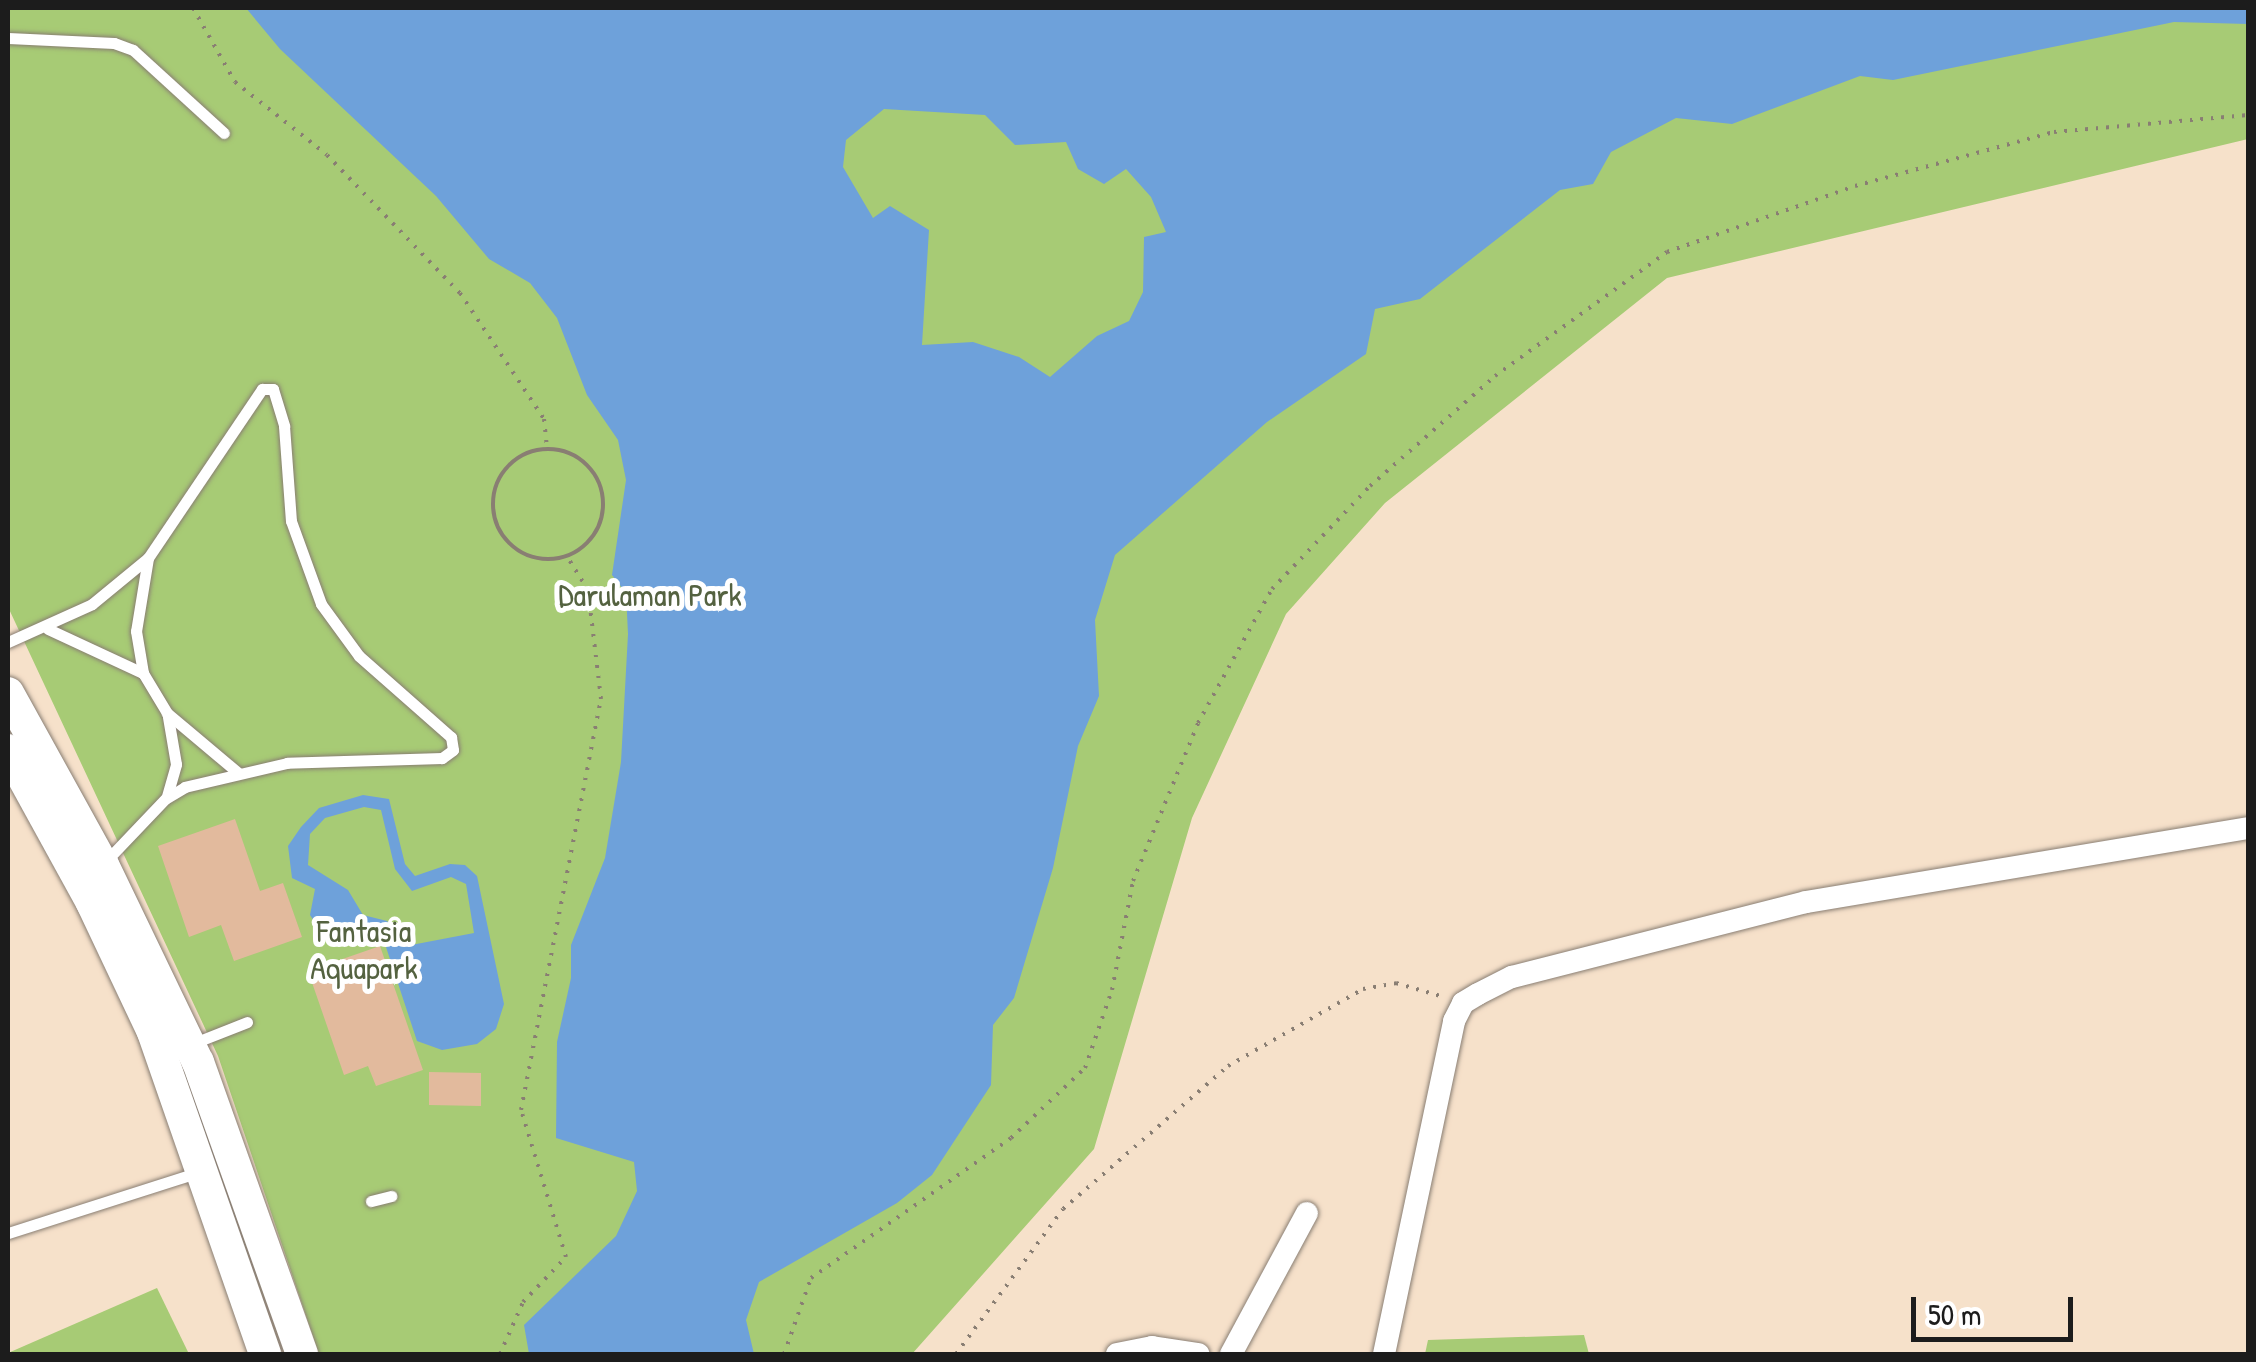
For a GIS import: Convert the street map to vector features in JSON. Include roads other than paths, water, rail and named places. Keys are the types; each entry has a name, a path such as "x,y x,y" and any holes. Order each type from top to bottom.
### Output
{"street":[{"path":"8,693 102,865 190,1045 302,1354"},
{"path":"8,750 92,903 153,1032 265,1354"},
{"path":"1384,1354 1463,1003 1512,977 1806,902 2248,828"},
{"path":"1231,1354 1308,1213"},
{"path":"1116,1354 1152,1347 1198,1354"}],"lane":[{"path":"8,38 114,43 133,50 224,133"},
{"path":"8,642 48,629 118,588 148,558 262,389 272,388 284,426 291,521 322,604 369,667 451,737 452,750 442,758 337,758 237,772 165,800 102,865"},
{"path":"148,558 136,632 143,673 167,713 237,772"},
{"path":"48,629 143,673"},
{"path":"165,800 176,764 167,713"},
{"path":"190,1045 247,1022"},
{"path":"8,1233 203,1171"},
{"path":"371,1200 391,1196"}],"water":[{"path":"246,8 2248,8 2248,24 2174,22 1893,80 1860,76 1732,124 1676,118 1611,152 1593,184 1560,190 1420,299 1375,309 1366,354 1267,422 1115,555 1095,620 1099,696 1078,746 1053,868 1014,998 993,1025 991,1085 932,1175 897,1203 759,1282 746,1320 754,1354 529,1354 524,1325 616,1236 637,1191 634,1162 556,1138 557,1042 571,978 571,945 605,858 621,762 628,634 626,593 612,575 626,480 618,440 587,395 557,318 530,283 489,259 436,196 280,49","holes":["884,109 985,115 1015,145 1066,142 1078,169 1104,184 1126,169 1151,197 1166,232 1144,237 1143,292 1129,321 1097,336 1050,377 1019,357 973,342 922,345 929,230 890,206 873,218 843,167 846,140"]},
{"path":"363,795 389,799 405,864 415,876 450,864 465,865 477,876 504,1004 496,1029 477,1044 442,1050 417,1041 384,941 321,932 310,915 315,889 292,878 288,846 319,808","holes":["364,807 381,810 395,869 412,891 451,877 466,884 474,933 406,946 387,921 363,915 348,890 308,865 310,834 325,818"]}],"park label":[{"name":"Darulaman Park","path":"650,595"},
{"name":"Fantasia Aquapark","path":"364,950"}]}
